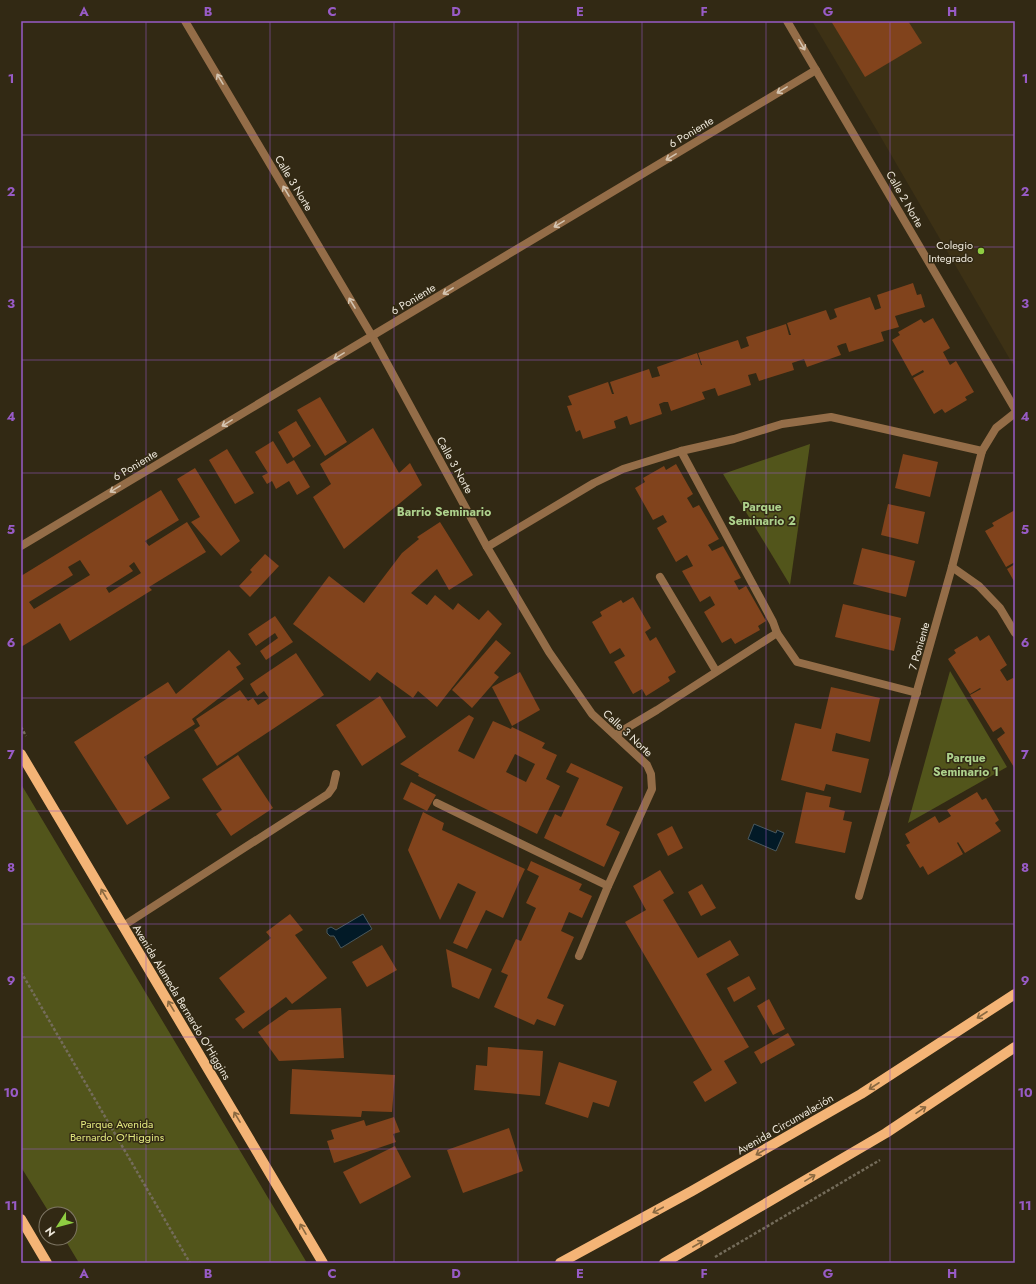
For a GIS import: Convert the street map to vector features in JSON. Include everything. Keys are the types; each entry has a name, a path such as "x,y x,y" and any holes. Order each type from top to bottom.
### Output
{"main road":[{"name":"Avenida Alameda Bernardo O'Higgins","path":"21,754 323,1263"},
{"name":"Avenida Circunvalación","path":"560,1263 699,1187 861,1094 1015,994"},
{"path":"664,1263 886,1133 1015,1047"},
{"path":"21,1219 47,1263"}],"street":[{"name":"Calle 3 Norte","path":"185,21 372,336 487,547 549,652 592,714 647,765 651,774 652,789 608,886 579,956"},
{"name":"Calle 2 Norte","path":"787,21 1015,409"},
{"name":"6 Poniente","path":"21,546 816,70"},
{"name":"7 Poniente","path":"859,896 952,568 982,451 996,428 1015,413"},
{"path":"487,547 594,483 623,469 681,451 734,439 782,424 831,417 982,451"},
{"path":"681,451 773,622 777,633 797,662 917,693"},
{"path":"952,568 979,586 1000,608 1015,633"},
{"path":"660,577 716,671"},
{"path":"615,735 657,710 777,633"},
{"path":"123,926 328,794 334,787 336,774"},
{"path":"437,804 608,886"}],"path":[{"path":"21,972 190,1263"}],"shaded area":[{"name":"Colegio Integrado","path":"812,21 1015,21 1015,368 879,134"}],"green space":[{"path":"810,444 790,585 723,474"},
{"path":"950,671 1007,767 908,823"},
{"name":"Parque Avenida Bernardo O'Higgins","path":"21,784 307,1263 79,1263 69,1246 78,1246 78,1206 45,1206 21,1167"}],"water":[{"path":"754,824 776,833 777,830 784,833 776,851 748,839"},
{"path":"363,914 372,929 341,948 334,936 330,936 327,933 327,929 331,927 336,930"}],"building":[{"path":"831,21 908,21 922,43 865,77"},
{"path":"913,283 917,295 921,294 925,307 895,316 899,327 881,332 884,341 849,352 846,343 842,344 837,346 841,355 807,367 804,359 792,363 794,370 759,381 756,373 748,375 751,385 718,396 715,388 702,392 705,399 671,411 668,402 664,402 659,404 662,414 630,425 627,416 614,421 616,428 583,439 580,430 576,432 567,406 572,405 568,396 608,382 612,394 614,394 610,382 649,369 652,378 660,376 657,367 697,353 702,365 698,353 738,340 741,349 749,346 746,337 786,324 789,335 791,335 787,323 826,310 830,320 837,317 834,309 870,297 875,310 881,308 877,295"},
{"path":"933,318 950,348 943,352 950,365 956,361 974,392 965,397 967,400 945,413 942,409 934,414 913,378 924,372 923,370 912,376 892,340 900,335 898,332 921,319 924,323"},
{"path":"320,397 347,442 325,456 297,410"},
{"path":"296,421 311,446 293,458 278,432"},
{"path":"373,428 399,473 410,463 422,485 344,549 313,497 331,484 320,464"},
{"path":"273,441 287,464 294,460 310,487 297,495 289,481 276,489 272,481 267,484 262,476 268,473 255,452"},
{"path":"227,449 254,493 235,504 209,460"},
{"path":"903,454 938,462 930,497 895,488"},
{"path":"676,464 693,494 687,498 693,508 699,505 719,539 708,545 712,551 723,546 741,578 734,581 739,590 746,586 766,621 758,626 760,630 735,644 731,638 722,643 704,612 715,605 710,596 700,602 682,571 693,566 687,555 676,562 657,528 667,522 663,515 653,520 635,488 645,482 643,478 664,466 666,470"},
{"path":"195,468 240,541 221,556 191,522 200,517 177,479"},
{"path":"161,490 179,520 145,541 149,546 187,522 206,552 149,587 152,590 70,641 60,623 21,647 21,576","holes":["80,560 90,575 34,609 29,602 73,575 68,567","134,562 141,573 109,593 106,588 133,571 129,566"]},
{"path":"888,504 925,512 918,544 881,535"},
{"path":"1015,510 1015,562 1006,567 985,531 994,526 992,523"},
{"path":"440,522 473,575 449,590 437,569 411,593 427,605 435,595 453,610 458,603 479,620 488,610 502,624 437,707 418,691 413,698 377,672 370,681 293,624 329,576 364,603 402,553 419,539 417,537"},
{"path":"862,548 915,561 906,597 853,584"},
{"path":"265,554 279,566 250,597 239,586 252,572 250,570"},
{"path":"1015,564 1015,583 1007,569"},
{"path":"633,597 651,628 645,632 650,641 656,637 676,672 668,677 670,681 646,696 642,689 633,694 614,662 625,656 620,648 610,654 592,622 602,616 600,612 621,600 623,603"},
{"path":"843,604 901,618 894,651 835,637"},
{"path":"275,616 293,642 266,660 260,651 278,638 275,633 256,646 248,634"},
{"path":"989,635 1007,665 1000,670 1007,681 1013,678 1015,680 1015,769 997,739 1005,733 1001,727 993,732 970,695 981,689 980,688 970,694 948,659 956,653 954,650 977,636 980,641"},
{"path":"496,640 511,653 494,673 499,677 472,708 452,690"},
{"path":"229,650 241,664 236,667 244,679 192,719 195,724 144,757 170,798 127,825 74,742 168,682 176,694"},
{"path":"296,653 324,695 217,766 194,730 200,726 196,719 240,690 248,701 253,698 258,705 269,698 264,691 257,696 250,684"},
{"path":"520,672 540,710 512,726 492,687"},
{"path":"831,687 880,698 870,742 836,733 832,751 869,759 861,793 826,784 824,791 781,780 795,723 821,729"},
{"path":"380,696 406,737 362,766 336,725"},
{"path":"469,715 474,718 458,751 474,759 493,721 511,729 512,727 545,743 542,748 557,755 546,779 560,786 537,834 418,776 419,774 400,764","holes":["515,754 535,764 526,782 506,772"]},
{"path":"238,755 273,808 231,836 216,814 222,810 202,779"},
{"path":"571,763 623,787 606,825 620,832 604,867 544,838 555,814 561,817 579,778 566,772"},
{"path":"411,782 436,795 427,811 403,799"},
{"path":"806,792 831,797 829,807 845,811 843,820 852,822 845,853 795,843"},
{"path":"977,792 982,800 986,798 999,820 995,823 1001,831 965,853 958,842 957,843 963,854 928,875 923,866 920,868 906,845 910,843 905,834 935,816 939,823 951,816 947,810"},
{"path":"423,812 444,823 442,830 525,869 503,918 486,910 467,949 453,943 476,892 458,883 440,920 408,850"},
{"path":"672,826 683,848 668,856 657,834"},
{"path":"531,861 582,884 579,890 592,896 582,918 569,912 561,931 574,937 547,998 564,1005 555,1026 537,1019 534,1025 494,1007 508,975 501,972 516,939 521,941 536,908 526,903 539,876 527,870"},
{"path":"660,870 674,893 663,900 698,958 730,940 739,955 706,974 749,1047 724,1061 737,1083 705,1102 693,1082 712,1070 625,922 646,910 633,886"},
{"path":"702,884 716,908 701,916 688,892"},
{"path":"290,914 303,930 295,935 327,978 292,1004 286,997 243,1029 235,1019 245,1012 219,978 271,938 266,932"},
{"path":"382,945 397,970 367,987 352,962"},
{"path":"446,949 492,969 479,999 452,987"},
{"path":"749,976 756,989 734,1002 727,988"},
{"path":"769,999 785,1029 773,1035 757,1006"},
{"path":"341,1008 344,1058 279,1061 258,1032 289,1010"},
{"path":"788,1033 795,1045 761,1064 754,1052"},
{"path":"488,1047 543,1051 540,1096 474,1090 476,1065 487,1066"},
{"path":"559,1062 617,1081 609,1107 593,1102 588,1118 545,1104"},
{"path":"292,1069 395,1075 392,1112 362,1111 361,1117 290,1114"},
{"path":"394,1117 400,1132 393,1134 396,1142 334,1163 327,1141 334,1139 331,1130 364,1120 366,1126"},
{"path":"509,1128 523,1171 463,1193 447,1150"},
{"path":"395,1146 411,1177 360,1204 343,1172"}],"place":[{"name":"Colegio Integrado","path":"981,251"}],"district":[{"name":"Barrio Seminario","path":"444,512"},
{"name":"Parque Seminario 2","path":"762,514"},
{"name":"Parque Seminario 1","path":"966,765"}]}
